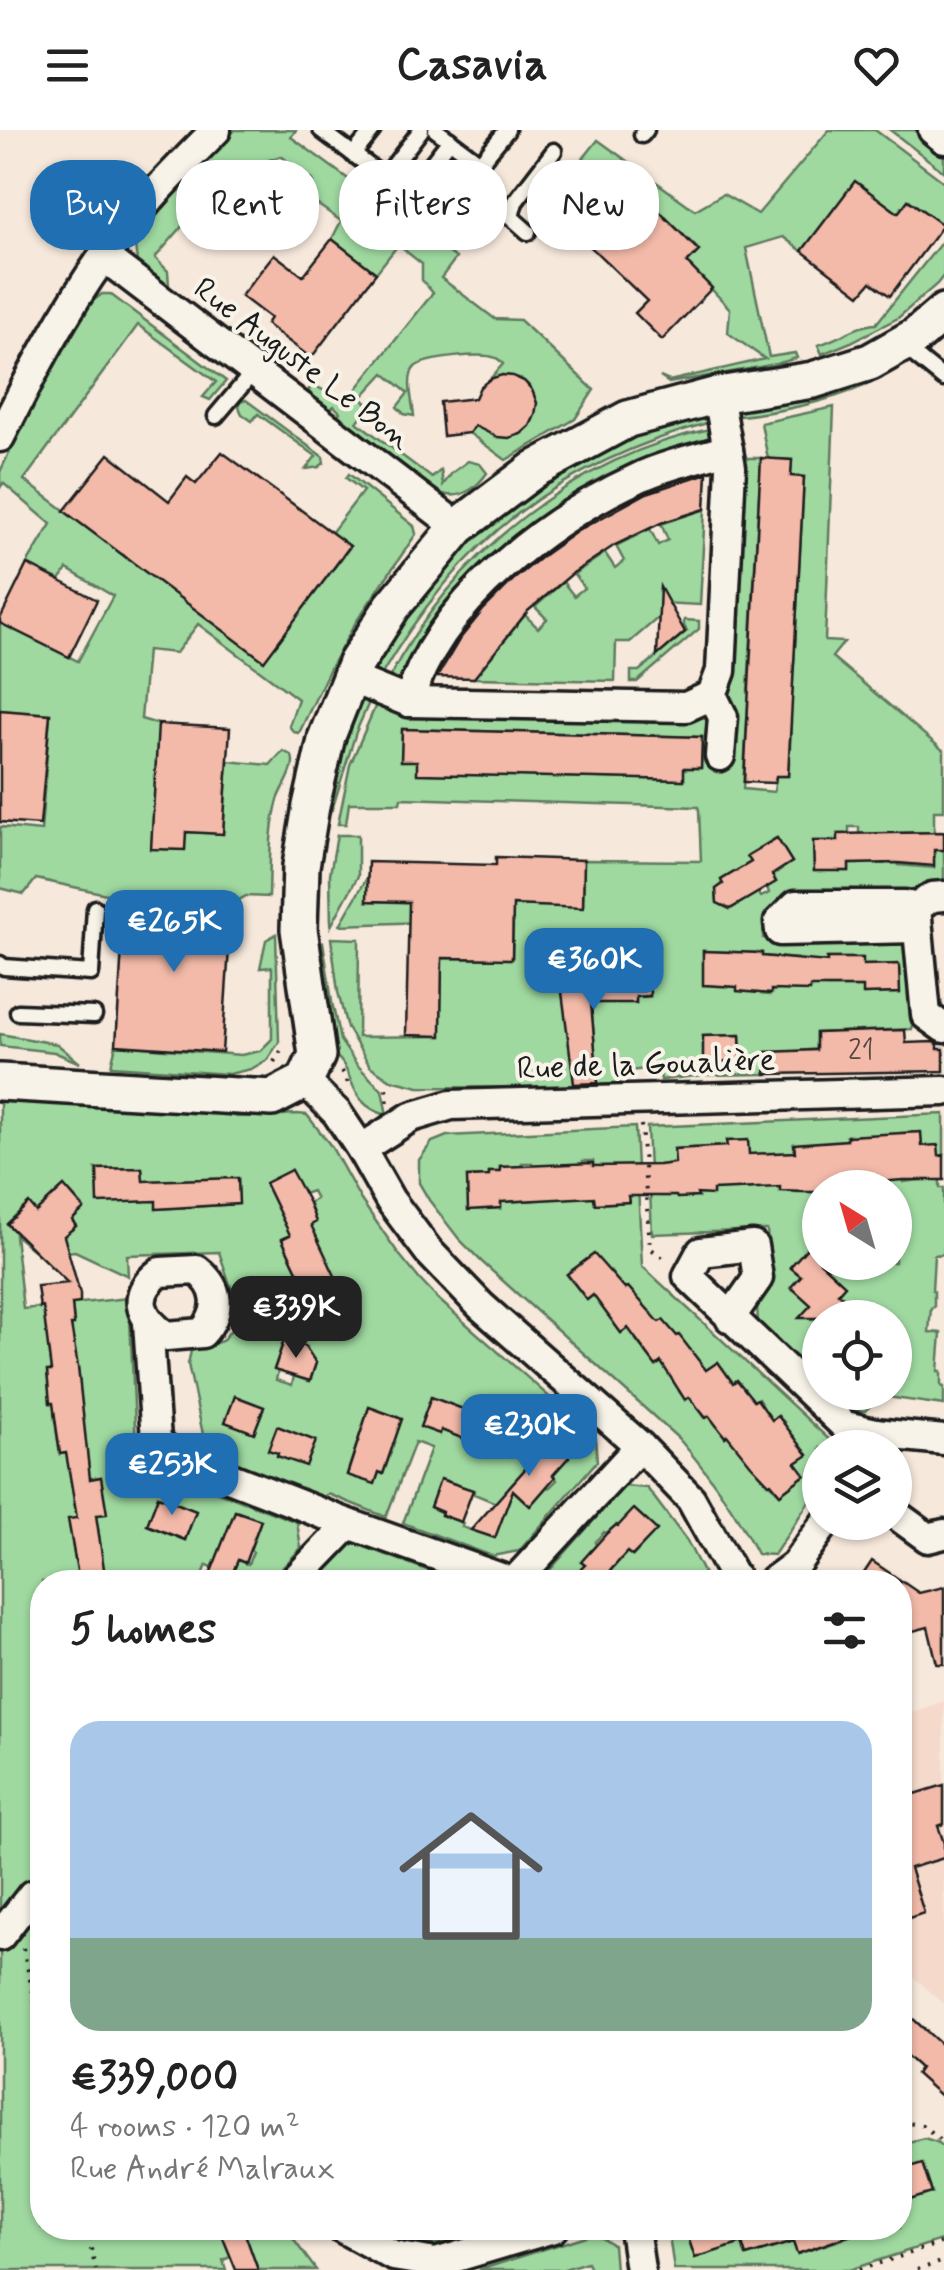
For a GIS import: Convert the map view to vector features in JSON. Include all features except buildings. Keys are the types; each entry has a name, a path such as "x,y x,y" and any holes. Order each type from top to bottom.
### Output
{"street":[{"path":"0,437 36,364 104,256 156,191 216,130"},
{"path":"933,130 944,138"},
{"name":"Rue Auguste Le Bon","path":"104,256 458,527"},
{"path":"0,1082 272,1098 304,1081 317,1055 300,929 301,866 311,806 327,736 356,663 392,606 458,527 535,469 628,418 718,395 814,380 870,362 916,336 944,312"},
{"path":"350,678 409,702 686,707 712,696 721,671 731,467 718,395"},
{"path":"409,702 416,676 436,642 472,597 522,549 573,511 644,475 728,450"},
{"path":"712,696 723,717 720,756"},
{"path":"944,896 932,897 917,918 926,1015 944,1028"},
{"path":"922,970 944,951"},
{"path":"304,1081 337,1113 390,1200 429,1252 481,1306 640,1446 690,1499 730,1570"},
{"name":"Rue de la Goualière","path":"361,1148 411,1116 450,1105 944,1091"},
{"path":"730,1318 758,1278 753,1246 700,1252 688,1276 730,1318 846,1426 853,1430"},
{"path":"148,1324 156,1440 170,1454 479,1570"},
{"path":"912,1440 944,1440"},
{"path":"524,1570 640,1446"},
{"path":"304,1570 348,1524"},
{"path":"912,1526 928,1538 944,1534"},
{"path":"789,1570 813,1540"},
{"path":"363,2240 392,2256 436,2263 513,2240"},
{"path":"636,2240 640,2270"}],"lane":[{"path":"321,130 360,160"},
{"path":"353,155 373,130"},
{"path":"398,160 422,130"},
{"path":"436,130 476,160"},
{"path":"482,160 507,130"},
{"path":"434,160 450,140"},
{"path":"547,160 554,151"},
{"path":"527,186 515,202 511,216 527,231"},
{"path":"902,344 944,379"},
{"path":"216,416 254,371"},
{"path":"0,964 91,973 95,908"},
{"path":"18,1012 94,1015"}],"path":[{"path":"640,1100 650,1248 688,1276"},
{"path":"16,1915 30,1979"},
{"path":"912,2124 922,2125 944,2144"},
{"path":"89,2240 96,2270"},
{"path":"859,2270 944,2242"},
{"path":"917,2270 944,2261"}],"shaded area":[{"path":"944,1701 944,2004 912,1976 912,1712"}],"green space":[{"path":"235,130 296,130 291,137 339,172 339,220 319,206 319,160 286,160 281,156 269,160 202,160"},
{"path":"829,130 875,130 944,182 944,232 942,225 909,200 898,213 855,182 802,251 783,237 746,248 769,357 795,353 797,358 669,383 660,377 669,381 765,359 728,333 730,309 687,263 699,250 659,211 659,184 695,210 723,194 758,214"},
{"path":"890,130 919,130 944,149 944,172"},
{"path":"598,140 626,160 582,160"},
{"path":"176,187 176,234 155,258 168,271 169,286 137,261 136,250 156,250 156,212"},
{"path":"339,225 339,244 332,239"},
{"path":"944,239 944,275 937,284 898,318 822,354 818,345 876,324"},
{"path":"346,250 394,250 376,273"},
{"path":"404,250 445,250 456,258 441,278 495,319 520,320 594,390 575,419 506,460 469,433 476,424 500,436 518,435 530,426 535,412 534,396 526,383 512,376 490,379 503,364 498,359 455,357 415,367 410,383 414,416 397,407 408,393 384,373 361,398 370,406 357,422 432,478 441,470 443,485 468,461 480,464 487,473 459,495 447,495 409,473 336,417 340,412 334,406 329,411 309,398 309,389 315,386 346,402 433,293 422,280 422,264"},
{"path":"102,294 110,294 226,381 210,400 203,397 216,382 138,325 24,480 264,660 350,547 331,533 363,491 346,478 349,474 414,526 416,534 356,622 299,733 289,726 298,699 198,624 176,653 147,650 141,719 158,724 186,832 223,834 228,761 270,765 283,751 292,757 273,824 269,897 246,896 232,904 125,898 36,879 24,894 0,888 0,827 41,831 50,715 0,710 0,623 78,661 113,596 67,569 60,580 27,564 51,524 3,483 0,488 0,472 44,379 89,304"},
{"path":"879,371 882,378 827,399 731,417 734,409"},
{"path":"246,400 323,457 324,463 306,469 316,456 258,414 252,421 242,414 240,402"},
{"path":"834,407 825,641 844,642 832,657 944,751 944,811 934,811 934,832 898,833 899,865 934,868 934,850 944,850 944,889 920,895 779,908 765,920 763,938 909,938 912,1029 816,1033 816,1049 800,1051 774,1063 773,1052 766,1052 766,1074 661,1080 655,1068 619,1072 620,1084 587,1087 584,1065 596,1063 590,991 636,1003 636,997 650,996 649,973 561,978 575,1088 419,1087 391,1080 370,1066 347,1028 331,938 359,939 358,1037 440,1036 442,958 512,959 513,925 500,905 583,907 584,860 701,861 698,807 401,798 400,803 349,803 346,824 338,824 350,765 378,700 403,711 712,719 727,760 743,458 761,458 748,690 792,693 793,680 781,679 794,664 804,477 791,476 792,460 768,459 761,423","holes":["748,703 779,705 791,721 790,747 777,747 777,762 789,763 788,776 776,776 774,792 743,789","403,729 518,732 417,761","527,732 702,737 701,768 684,768 683,780 525,776","849,827 859,827 859,834 883,834 884,864 860,862 849,864 849,871 814,871 814,841 838,841 838,834 849,834","776,838 792,862 771,873 776,881 767,887 769,893 761,897 757,891 731,909 717,902 716,889 723,884 721,880 751,862 748,855","703,951 762,953 798,959 798,966 811,967 810,990 771,987 770,995 726,981 704,985","828,958 862,958 863,965 899,965 899,993 864,994 863,987 827,987","740,1035 741,1055 704,1062 703,1036"]},
{"path":"704,411 714,421 607,460 518,513 444,585 379,679 373,669 404,613 464,541 507,504 619,438"},
{"path":"714,428 707,443 658,459 420,649 399,679 388,680 415,634 447,592 523,518 566,487 613,462 662,442"},
{"path":"705,509 700,605 660,603 659,617 630,642 616,642 615,681 474,678 525,615 538,628 547,619 535,607 563,582 574,596 584,588 574,574 605,553 615,568 624,561 616,546 650,529 658,545 668,540 661,524"},
{"path":"684,620 699,621 699,629 637,682 631,682 631,671 639,671 687,631"},
{"path":"362,684 374,691 356,732 332,810 321,809"},
{"path":"337,835 358,835 358,876 331,926 330,874"},
{"path":"368,876 367,901 425,903 425,922 340,925"},
{"path":"276,934 279,1042 267,1060 229,1074 111,1066 116,1045 241,1055 260,1051 272,1039 272,967 260,968 266,940"},
{"path":"323,942 340,1040 357,1065 382,1090 387,1115 363,1102 344,1066 328,1051 315,946"},
{"path":"0,1034 57,1044 80,1063 54,1052 0,1046"},
{"path":"0,1099 238,1117 307,1115 331,1146 361,1200 420,1280 595,1437 597,1461 519,1551 492,1556 403,1523 431,1448 415,1442 386,1517 207,1453 188,1364 191,1351 222,1341 235,1325 234,1296 219,1252 127,1255 128,1276 75,1251 39,1255 15,1235 23,1309 43,1307 74,1346 72,1304 129,1298 136,1446 143,1462 297,1522 301,1548 280,1570 219,1570 207,1565 205,1570 30,1570 27,1885 0,1918","holes":["142,1168 143,1201 97,1169","238,1178 238,1204 157,1209 155,1181","64,1186 84,1208 72,1220 76,1226 72,1230 25,1222 18,1214 28,1204 36,1212","312,1191 316,1199 307,1204 316,1222 311,1225 300,1276 282,1240 291,1235 303,1194","284,1340 307,1347 304,1357 316,1363 311,1379 294,1376 292,1385 276,1380 278,1371 274,1369","78,1367 80,1385 75,1387 76,1400 51,1403 47,1372","235,1396 264,1407 254,1433 226,1422","431,1398 467,1411 469,1406 480,1410 471,1437 441,1430 440,1433","369,1407 398,1417 390,1455 375,1483 347,1474","81,1411 86,1450 60,1454 54,1414","550,1426 573,1446 553,1475 557,1480 530,1506 509,1487 534,1459 521,1445 525,1441 531,1447","100,1477 106,1514 96,1515 102,1557 75,1561 69,1520 77,1518 71,1482","441,1479 506,1507 494,1538 462,1527 463,1523 430,1507","158,1497 195,1511 185,1540 147,1525","235,1511 261,1520 248,1564 219,1553"]},
{"path":"944,1114 944,1155 922,1146 920,1132 900,1133 848,1150 794,1145 797,1192 802,1192 802,1253 790,1267 801,1276 791,1288 809,1300 802,1300 802,1363 758,1323 757,1305 771,1287 767,1230 652,1234 647,1127","holes":["727,1141 749,1154 750,1188 713,1188 713,1195 697,1197 661,1196 659,1165 675,1163 674,1149 695,1148 696,1162 727,1156"]},
{"path":"635,1127 642,1266 819,1430 802,1430 802,1449 778,1416 767,1424 758,1412 763,1407 758,1399 746,1407 726,1389 724,1371 718,1362 679,1391 685,1399 691,1395 705,1418 711,1414 726,1436 732,1432 760,1475 780,1494 802,1477 802,1512 774,1555 757,1554 722,1494 679,1439 459,1239 419,1183 419,1160 432,1142 447,1136","holes":["583,1161 593,1161 593,1170 626,1166 628,1202 596,1204","522,1163 532,1163 534,1200 501,1202 501,1208 469,1210 467,1177 489,1176 489,1172 500,1172 500,1167 521,1167","610,1271 615,1278 587,1300 567,1275","628,1287 650,1312 621,1333 602,1307","663,1320 677,1336 656,1366 636,1340"]},
{"path":"940,1177 940,1188 944,1188 944,1254 934,1255 934,1307 929,1332 941,1333 938,1371 944,1387 944,1405 912,1400 912,1300 844,1300 830,1280 912,1280 912,1181"},
{"path":"624,1486 647,1488 687,1541 702,1570 611,1570 627,1552 633,1556 656,1530 616,1525 595,1542 582,1561 585,1565 581,1570 550,1570"},
{"path":"351,1541 427,1570 324,1570"},
{"path":"30,1910 30,2240 294,2240 316,2270 258,2270 250,2249 223,2260 226,2270 0,2270 0,1948"},
{"path":"924,2138 944,2148 944,2239 849,2270 674,2270 670,2240 689,2240 695,2258 742,2243 747,2256 793,2242 798,2254 840,2240 912,2240 912,2199 932,2192 922,2164 912,2167 912,2141"},
{"path":"394,2240 453,2240 428,2245"},
{"path":"573,2240 606,2240 613,2245 615,2270 591,2270 587,2262 561,2270 479,2270"}]}
